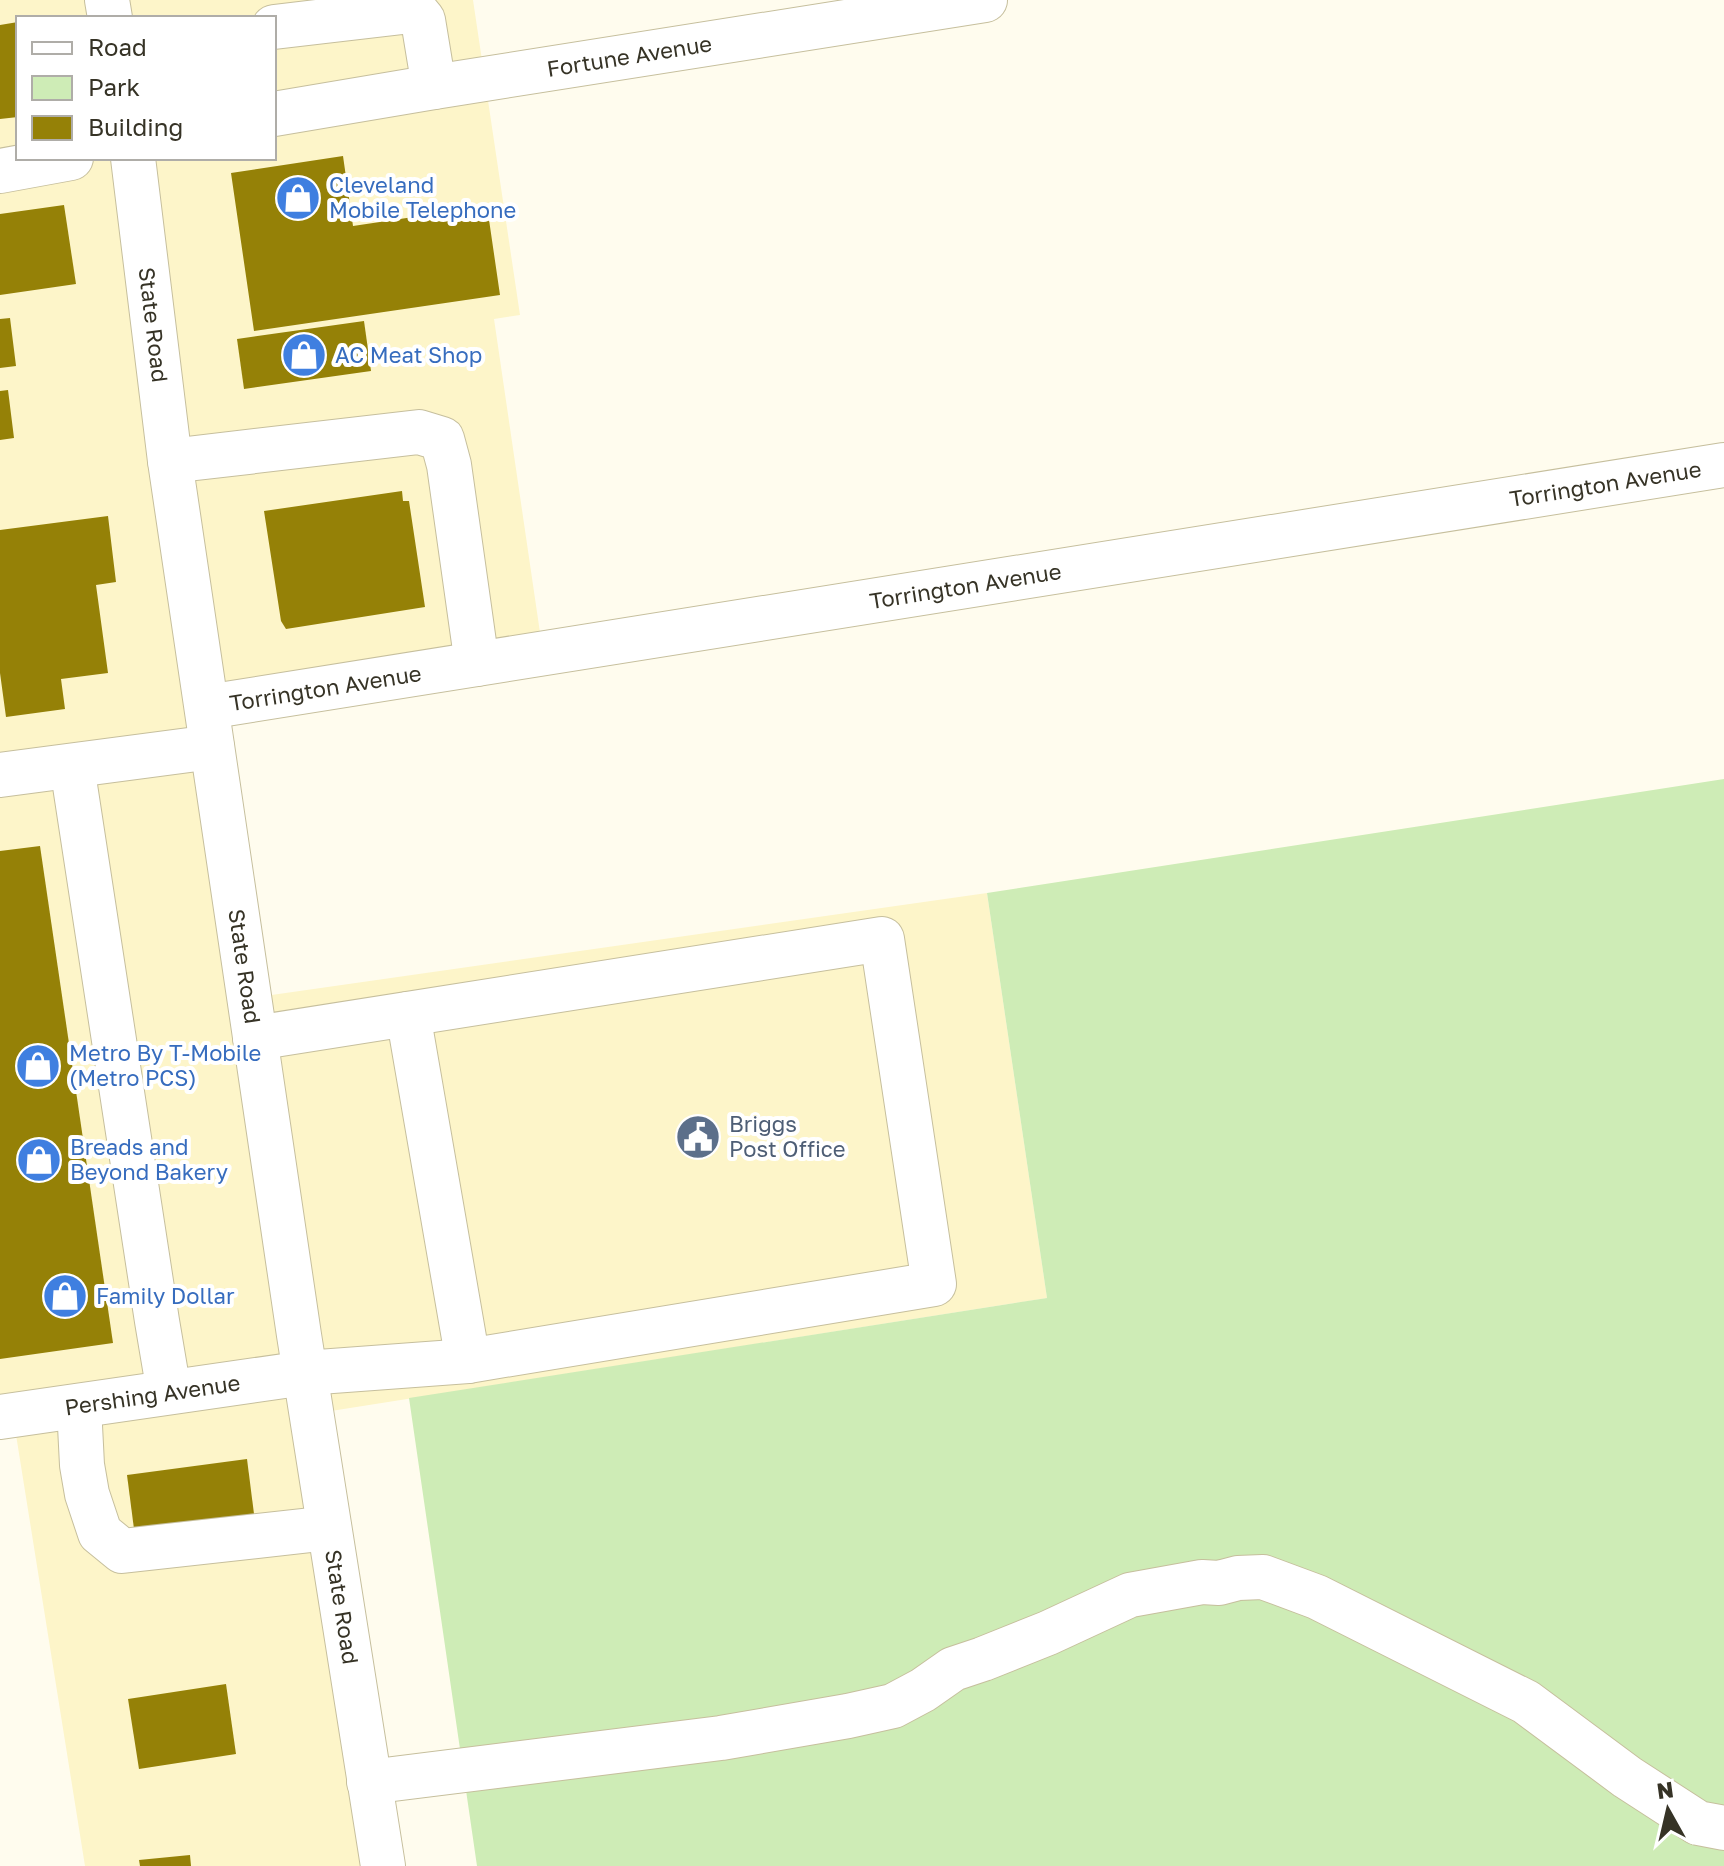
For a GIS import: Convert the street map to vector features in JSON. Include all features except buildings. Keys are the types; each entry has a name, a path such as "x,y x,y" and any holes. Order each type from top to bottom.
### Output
{"street":[{"name":"Fortune Avenue","path":"276,114 985,0"},
{"path":"276,27 411,11 423,20 434,87"},
{"path":"0,171 60,160"},
{"name":"State Road","path":"133,160 170,461 305,1373 383,1866"},
{"path":"170,461 419,432 442,439 449,465 477,664"},
{"name":"Torrington Avenue","path":"0,775 72,766 209,727 477,664 1724,465"},
{"path":"72,766 169,1392"},
{"name":"Pershing Avenue","path":"0,1417 305,1373 468,1361 934,1284 882,939 408,1014"},
{"path":"255,1038 408,1014 468,1361"},
{"path":"79,1406 87,1494 100,1533 122,1551 329,1528"},
{"path":"369,1782 721,1738 863,1713 893,1706 953,1669 1048,1633 1130,1595 1191,1583 1263,1577 1317,1597 1526,1702 1627,1777 1698,1823 1724,1828"}],"shaded area":[{"path":"0,0 473,0 520,315 494,319 543,653 207,707 250,998 987,893 1047,1298 312,1414 383,1866 85,1866 13,1416 0,1417"}],"green space":[{"path":"1724,779 1724,1866 477,1866 409,1398 1047,1298 987,893"}],"place":[{"name":"Cleveland Mobile Telephone","path":"298,198"},
{"name":"AC Meat Shop","path":"304,355"},
{"name":"Metro By T-Mobile (Metro PCS)","path":"38,1066"},
{"name":"Briggs Post Office","path":"698,1137"},
{"name":"Breads and Beyond Bakery","path":"39,1160"},
{"name":"Family Dollar","path":"65,1296"}]}
